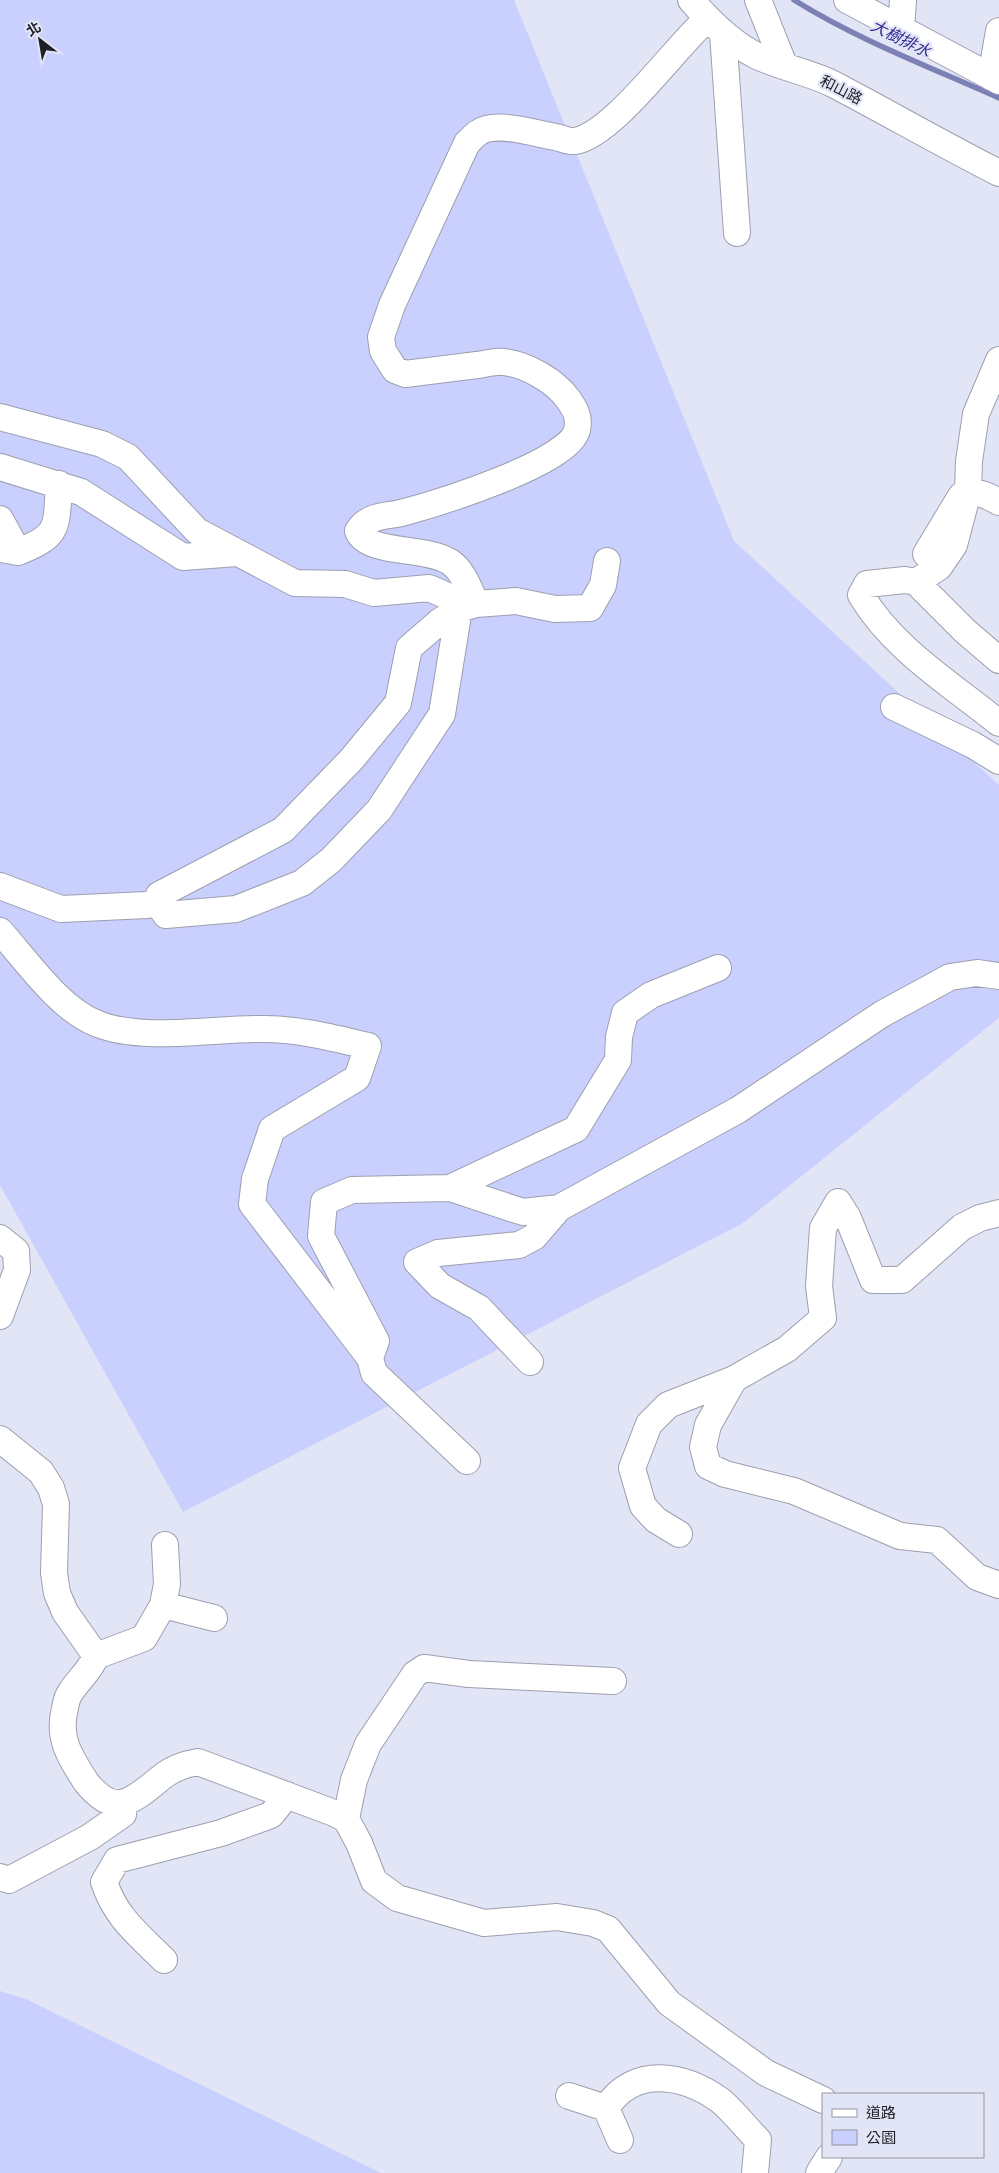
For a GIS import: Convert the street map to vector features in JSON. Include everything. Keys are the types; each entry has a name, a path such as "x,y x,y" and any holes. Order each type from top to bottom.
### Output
{"street":[{"path":"847,0 995,79 999,31"},
{"path":"901,30 903,0"},
{"path":"760,7 784,65"},
{"path":"707,17 737,233"},
{"path":"157,902 166,915 236,908 302,884 330,860 379,810 442,714 468,607 458,569 451,562 433,553 372,545 362,540 358,531 363,523 371,519 404,512 504,480 538,463 568,444 577,431 578,412 558,386 541,374 504,362 405,374 395,370 383,351 381,337 392,305 467,143 479,132 491,128 508,128 574,141 602,130 673,57 689,35 707,17"},
{"name":"和山路","path":"707,17 758,56 833,84 999,173"},
{"path":"916,582 939,567 954,545 968,492 969,461 976,414 999,360"},
{"path":"0,417 102,444 128,457 197,531 237,554 295,583 345,584 374,593 429,588 468,607"},
{"path":"0,466 81,492 183,557 237,554"},
{"path":"0,519 9,550 42,542 56,525 59,484"},
{"path":"926,554 961,496 968,492 983,494 999,502"},
{"path":"157,902 159,895 283,830 351,760 398,703 409,648 439,622 468,607 516,601 555,609 590,608 604,585 607,561"},
{"path":"999,660 965,631 916,582 905,580 866,584 861,595 873,615 916,656 999,722"},
{"path":"894,707 974,745 999,761"},
{"path":"0,886 61,909 147,905 157,902"},
{"path":"0,931 63,1002 98,1024 136,1032 264,1029 305,1032 368,1046 358,1078 272,1128 255,1179 252,1204 370,1358 374,1373 467,1461"},
{"path":"450,1188 576,1129 618,1060 618,1037 625,1012 651,995 718,968"},
{"path":"530,1362 479,1308 440,1286 417,1262 438,1253 519,1245 534,1237 559,1208 738,1110 882,1014 950,977 977,972 999,976"},
{"path":"370,1358 376,1341 321,1236 324,1202 352,1190 450,1188 523,1212 559,1208"},
{"path":"679,1534 656,1520 643,1506 632,1468 649,1424 668,1405 734,1379 787,1349 822,1318 819,1286 823,1228 838,1202 848,1218 873,1280 902,1280 962,1227 980,1218 999,1213"},
{"path":"0,1238 16,1251 16,1270 0,1316"},
{"path":"734,1379 708,1425 703,1447 708,1466 725,1474 794,1491 900,1536 938,1540 977,1577 999,1585"},
{"path":"0,1439 41,1472 51,1488 56,1504 54,1573 57,1593 64,1612 96,1656"},
{"path":"165,1545 166,1584 163,1605 144,1638 96,1656 92,1665 68,1695 62,1719 62,1736 75,1766 92,1790 108,1801 121,1803 182,1765 198,1762 287,1795 346,1820 359,1843 374,1881 397,1898 484,1922 557,1917 593,1923 608,1930 668,2003 766,2073 822,2100"},
{"path":"163,1605 214,1618"},
{"path":"346,1820 354,1780 368,1744 415,1674 424,1668 469,1674 614,1681"},
{"path":"164,1960 119,1915 110,1900 104,1882 117,1860 221,1833 271,1815 287,1795"},
{"path":"0,1877 9,1880 90,1837 123,1814 121,1803"},
{"path":"606,2108 614,2096 644,2078 671,2078 691,2084 722,2102 758,2140 755,2173"},
{"path":"569,2096 606,2108 620,2140"},
{"path":"819,2173 828,2158"}],"green space":[{"path":"0,0 514,0 734,541 999,785 999,1018 743,1223 183,1512 0,1185"},
{"path":"0,1991 28,2000 381,2173 0,2173"}],"waterway":[{"name":"大樹排水","path":"794,0 843,28 999,98"}]}
